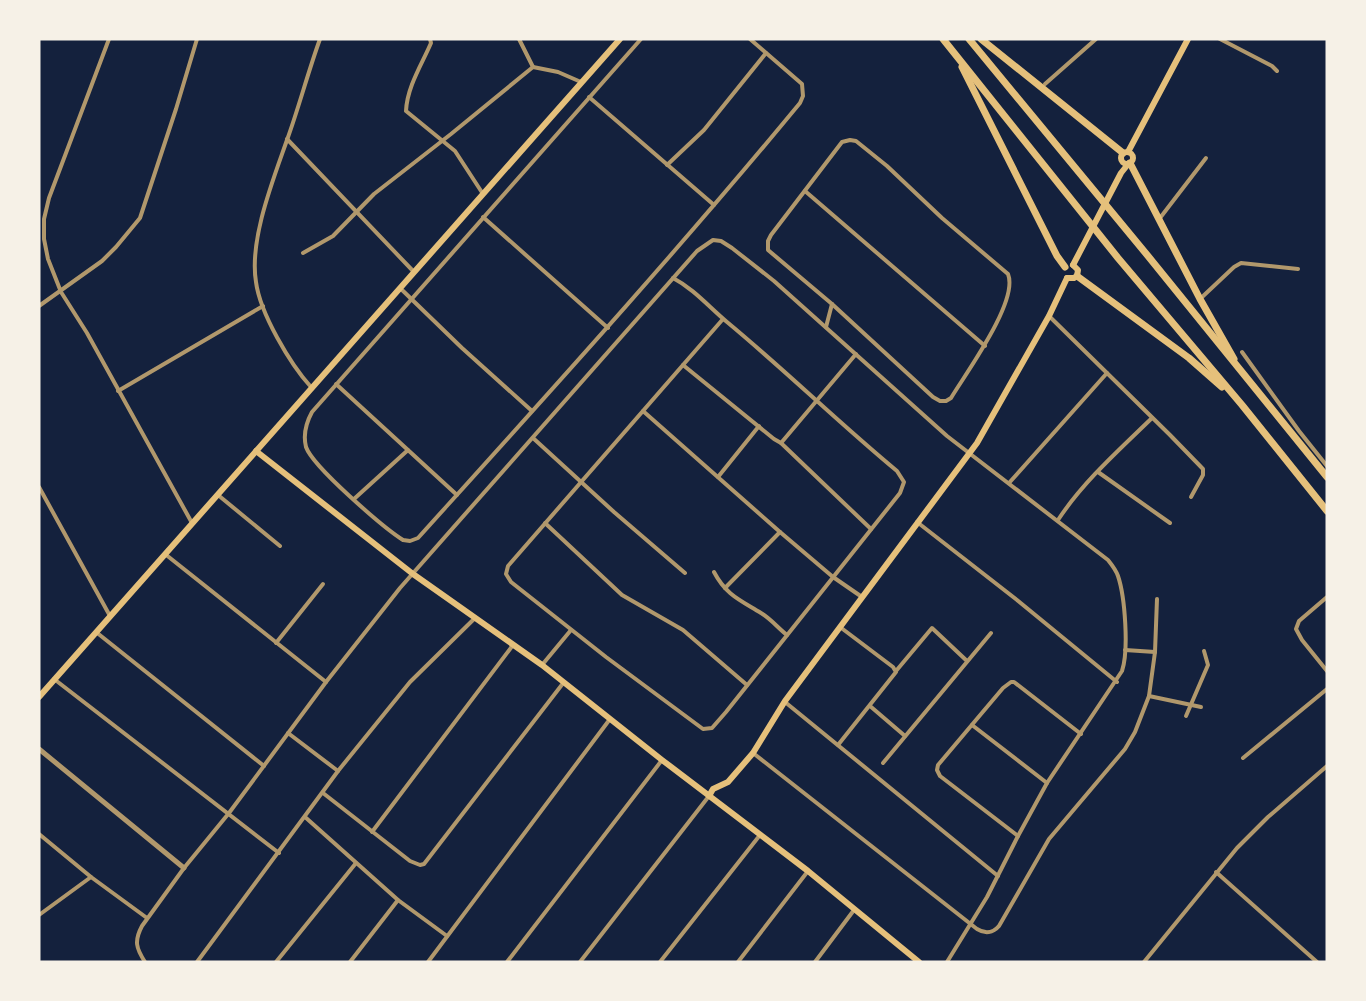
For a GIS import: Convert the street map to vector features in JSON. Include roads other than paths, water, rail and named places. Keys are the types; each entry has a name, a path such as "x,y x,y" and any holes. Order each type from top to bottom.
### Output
{"highway":[{"path":"943,39 1118,258 1242,405 1327,511"},
{"path":"969,39 1327,477"},
{"path":"981,39 1124,154"},
{"path":"954,52 1057,256 1065,267"},
{"path":"1129,163 1160,218 1200,299 1235,360 1235,365"},
{"path":"1077,276 1189,358 1242,405"}],"main road":[{"path":"1067,278 1064,272 1065,267 1074,265 1082,251 1118,180 1124,154 1188,39"},
{"path":"39,697 618,40"},
{"path":"1121,173 1133,157 1124,154"},
{"path":"1124,154 1124,163 1129,163"},
{"path":"1067,278 1077,276 1078,270 1074,265"},
{"path":"709,796 713,789 728,782 753,753 785,701 969,453 994,415 1049,316 1067,278"},
{"path":"255,451 413,574 542,665 808,871 919,962"}],"street":[{"path":"109,39 45,211 43,229 45,247 61,292 192,523"},
{"path":"39,306 61,292 112,252 140,218 197,39"},
{"path":"311,387 286,352 263,306 255,280 255,250 263,214 320,39"},
{"path":"430,39 431,43 420,64 406,109 459,156 483,194"},
{"path":"519,39 533,67"},
{"path":"641,39 336,384 306,422 306,447 312,459 399,538 410,541 418,538 608,328 754,158 803,96 802,84 750,39"},
{"path":"1046,84 1096,39"},
{"path":"1220,39 1272,66 1277,71"},
{"path":"667,165 704,130 766,53"},
{"path":"303,253 333,236 363,203 533,67"},
{"path":"533,67 558,72 581,82"},
{"path":"589,97 714,205"},
{"path":"287,139 414,272"},
{"path":"850,140 856,141 887,166 942,218 1008,274 1010,281 1006,300 985,345 951,398 946,402 933,397 832,304 771,253 767,246 771,235 842,142 850,140"},
{"path":"1160,218 1206,158"},
{"path":"805,191 985,345"},
{"path":"483,217 608,328"},
{"path":"145,962 136,948 136,940 147,918 229,813 326,682 413,574 697,251 713,240 721,241 774,281 937,428 1108,560 1117,574 1123,599 1124,667 1117,682 1047,783 972,924 947,962"},
{"path":"1200,299 1241,263 1298,269"},
{"path":"673,278 684,284 817,399 903,478 900,493 712,728 707,730 652,693 511,582 506,574 507,566 723,319"},
{"path":"400,288 532,411"},
{"path":"826,327 832,304"},
{"path":"118,391 263,306"},
{"path":"1049,316 1203,470 1203,475 1191,496"},
{"path":"1242,352 1327,466"},
{"path":"781,443 856,354"},
{"path":"682,364 781,443 871,529"},
{"path":"1009,483 1107,373"},
{"path":"336,384 457,495"},
{"path":"643,411 780,532 833,577 862,597"},
{"path":"1058,520 1069,503 1152,418"},
{"path":"718,477 759,426"},
{"path":"533,438 685,573"},
{"path":"354,499 408,450"},
{"path":"1098,472 1170,523"},
{"path":"39,488 110,616"},
{"path":"217,495 280,546"},
{"path":"917,522 1117,682"},
{"path":"545,523 622,595 683,630 747,685"},
{"path":"725,588 780,532"},
{"path":"165,554 326,682"},
{"path":"714,572 725,588 743,604 763,614 787,635"},
{"path":"276,643 323,584"},
{"path":"1327,597 1299,621 1296,629 1327,671"},
{"path":"753,753 982,932 995,930 1049,839 1125,749 1135,732 1149,696 1155,652 1157,599"},
{"path":"197,962 339,771 410,682 474,619"},
{"path":"840,627 896,671"},
{"path":"838,745 932,628 967,661"},
{"path":"542,665 571,630"},
{"path":"96,632 264,766"},
{"path":"883,763 991,633"},
{"path":"372,832 513,645"},
{"path":"1125,650 1155,652"},
{"path":"1186,716 1208,665 1204,651"},
{"path":"54,679 279,853"},
{"path":"323,793 410,861 420,865 424,864 564,682"},
{"path":"1018,836 940,776 937,770 938,765 1003,687 1011,682 1081,734"},
{"path":"1244,758 1327,689"},
{"path":"1149,696 1201,707"},
{"path":"785,701 998,876"},
{"path":"870,706 905,736"},
{"path":"428,962 610,719"},
{"path":"972,725 1047,783"},
{"path":"288,733 339,771"},
{"path":"39,749 184,868"},
{"path":"507,962 662,760"},
{"path":"1144,962 1247,837 1327,766"},
{"path":"580,962 709,796"},
{"path":"305,817 398,900 447,936"},
{"path":"39,834 91,877 147,918"},
{"path":"660,962 760,834"},
{"path":"276,962 356,863"},
{"path":"738,962 808,871"},
{"path":"1216,872 1316,961"},
{"path":"39,915 91,877"},
{"path":"350,962 398,900"},
{"path":"815,962 854,910"}]}
